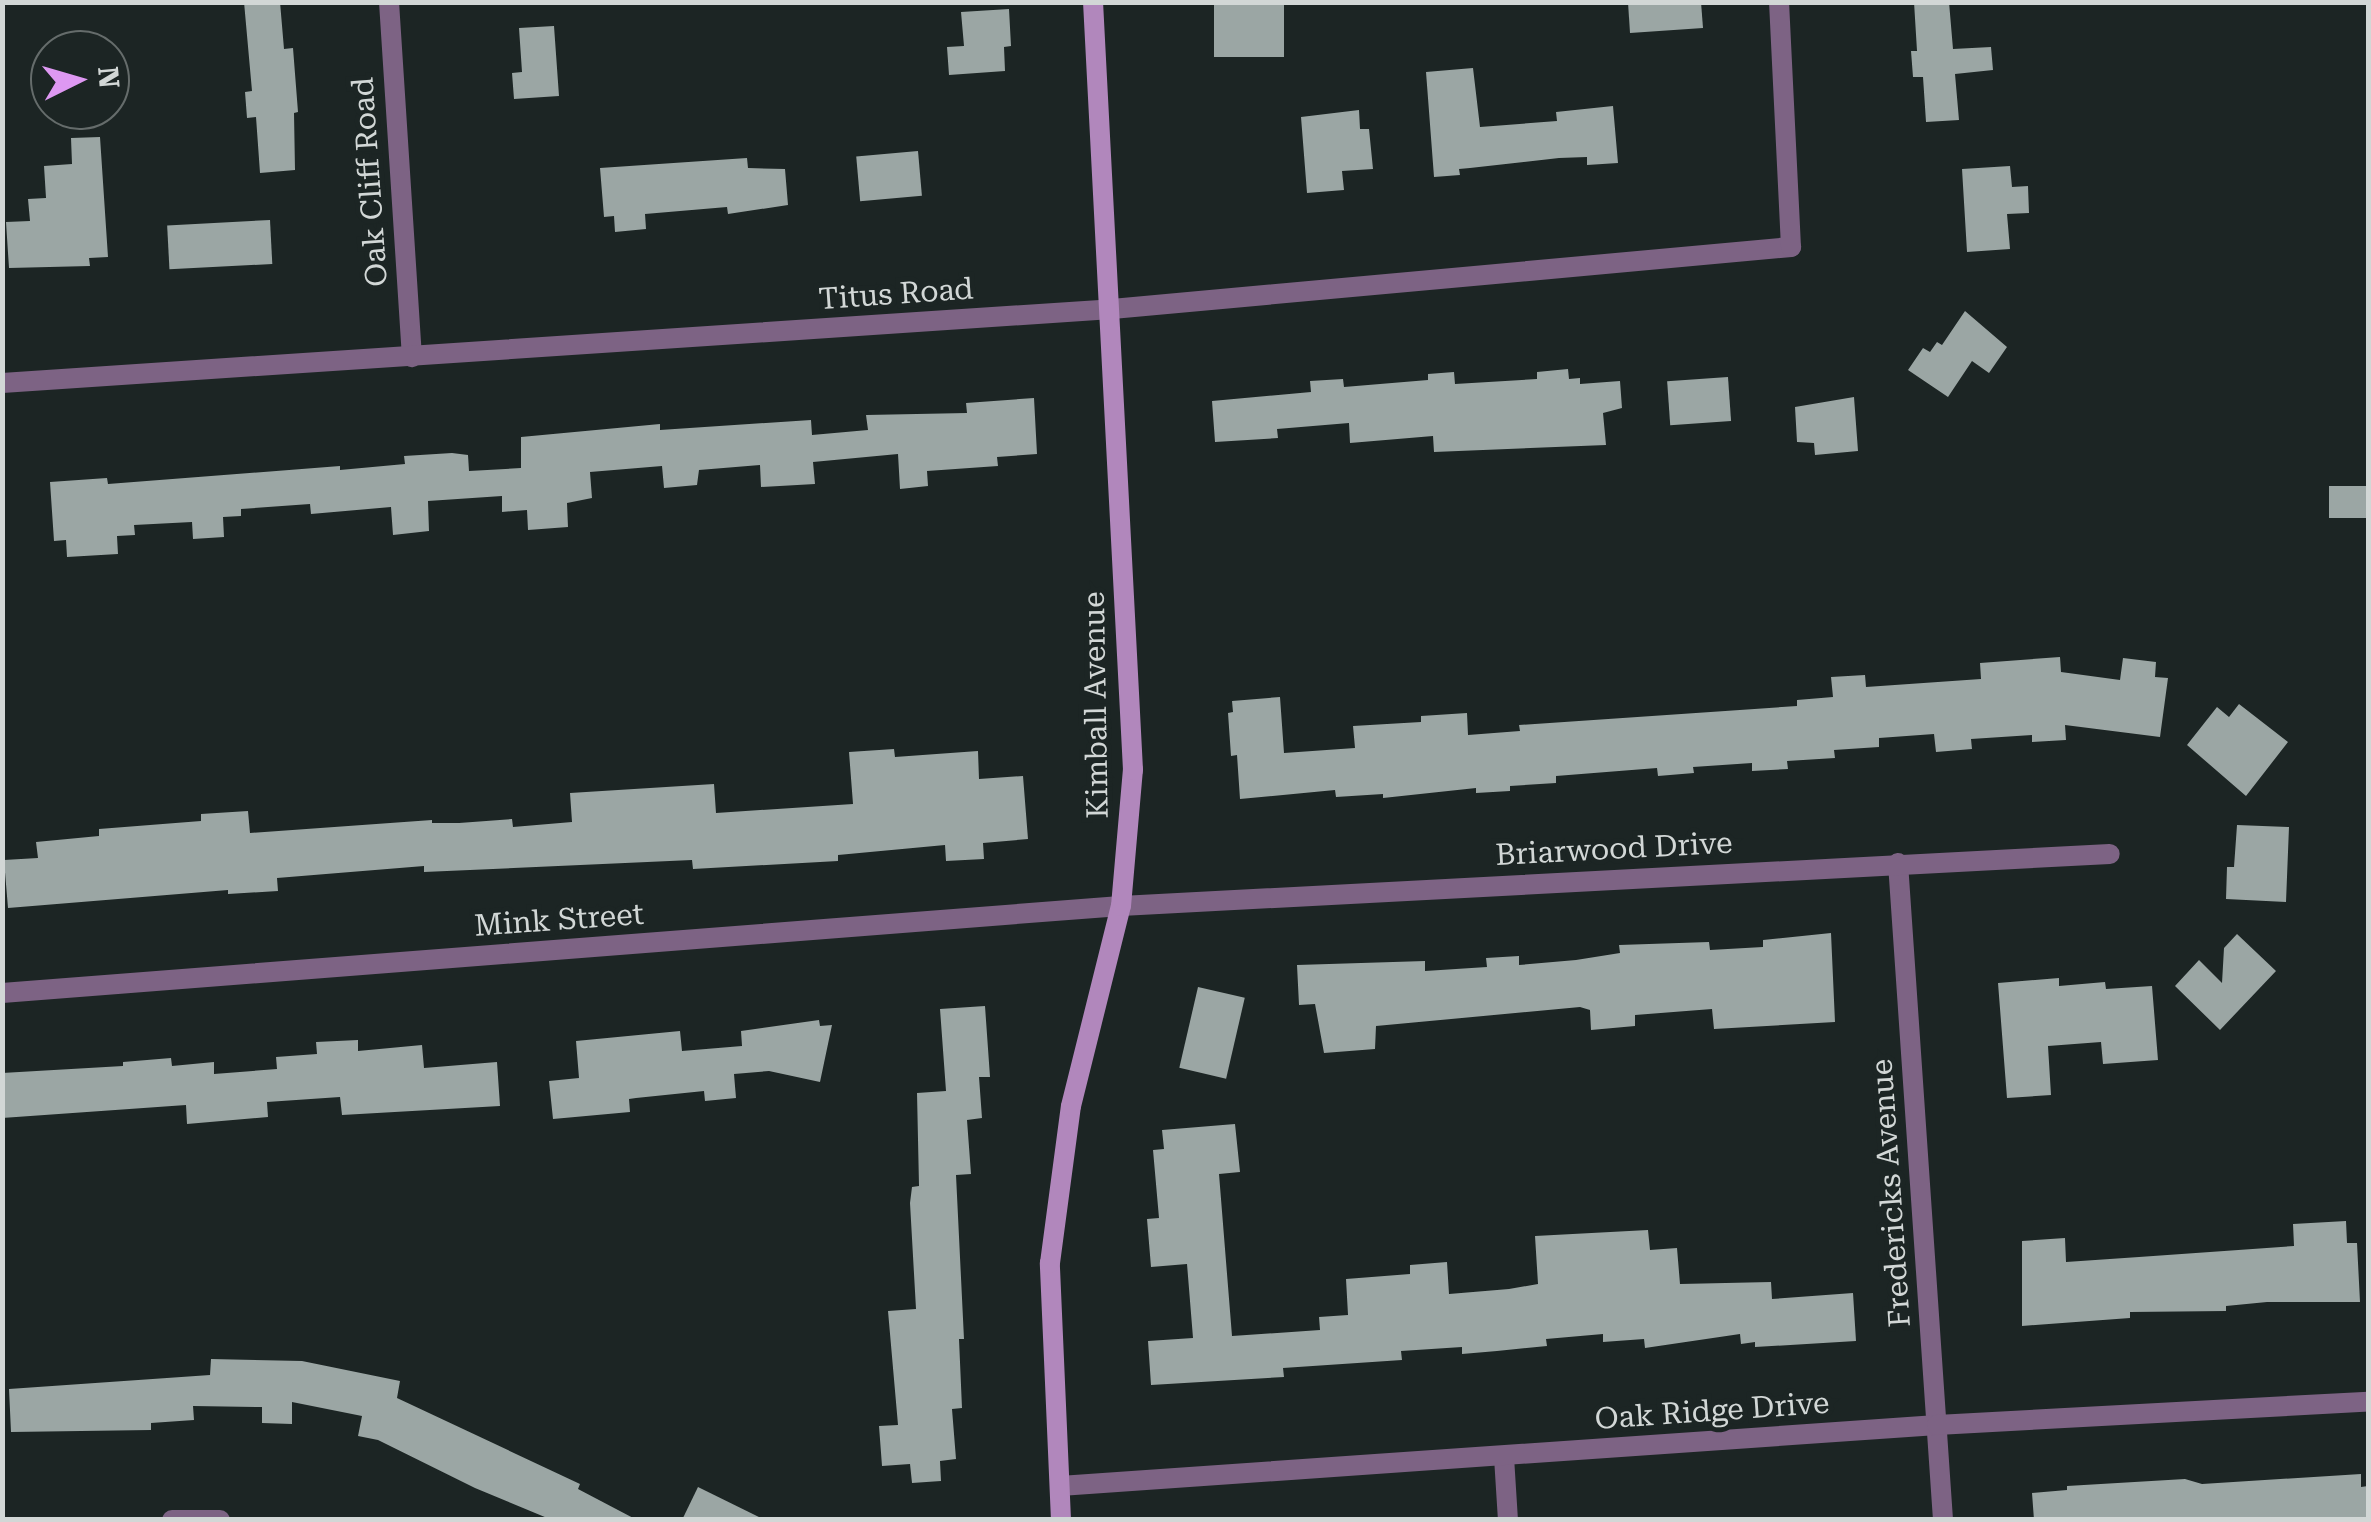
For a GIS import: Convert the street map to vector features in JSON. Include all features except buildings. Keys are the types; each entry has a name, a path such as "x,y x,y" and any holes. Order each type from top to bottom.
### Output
{"street":[{"name":"Oak Cliff Road","path":"389,2 412,357"},
{"name":"Kimball Avenue","path":"1062,1520 1050,1263 1071,1106 1121,906 1133,770 1112,309 1093,2"},
{"name":"Titus Road","path":"2,383 1112,309 1791,247 1779,2"},
{"name":"Briarwood Drive","path":"1121,906 2110,854"},
{"name":"Fredericks Avenue","path":"1898,863 1943,1520"},
{"name":"Mink Street","path":"2,993 1121,906"},
{"name":"Oak Ridge Drive","path":"1060,1486 1937,1424 2368,1402"},
{"path":"1504,1457 1508,1520"},
{"path":"172,1520 220,1520"}]}
